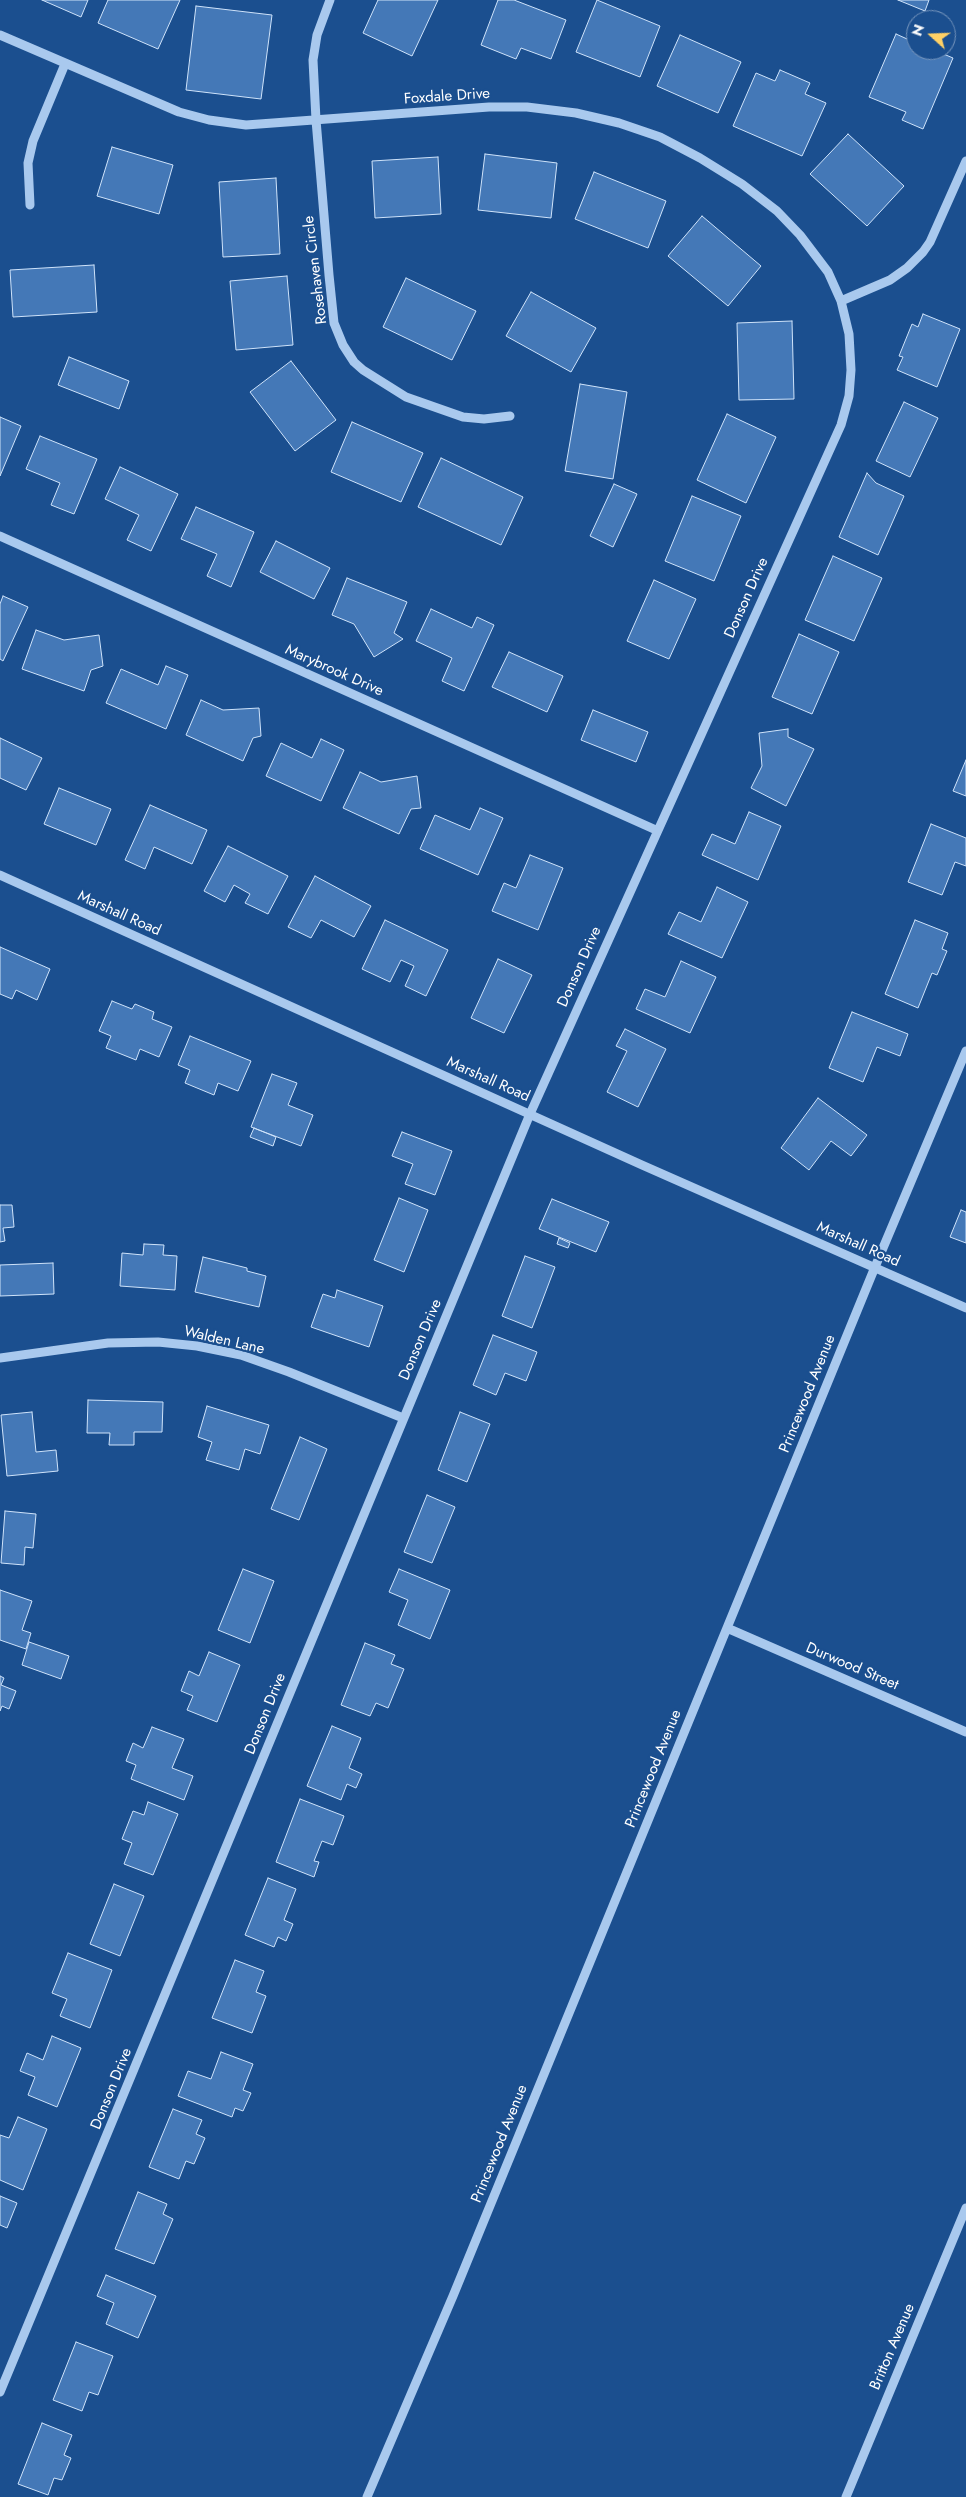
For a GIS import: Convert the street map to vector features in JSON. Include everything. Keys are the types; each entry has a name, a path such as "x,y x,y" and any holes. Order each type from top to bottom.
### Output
{"street":[{"name":"Rosehaven Circle","path":"330,0 317,35 313,60 316,120 334,322 348,353 363,370 406,397 463,417 484,420 510,416"},
{"name":"Foxdale Drive","path":"0,35 179,112 209,120 246,125 489,107 518,107 576,113 619,123 660,137 700,158 742,184 777,211 800,235 828,272 841,301"},
{"path":"30,205 28,163 33,141 65,64"},
{"path":"841,301 890,280 923,252 930,242 966,161"},
{"name":"Donson Drive","path":"0,2392 530,1114 656,830 841,425 849,396 851,370 849,334 841,301"},
{"name":"Marybrook Drive","path":"0,536 656,830"},
{"name":"Marshall Road","path":"0,875 966,1308"},
{"name":"Princewood Avenue","path":"367,2497 453,2296 875,1267 966,1051"},
{"name":"Walden Lane","path":"0,1358 108,1343 158,1342 197,1346 241,1355 403,1418"},
{"name":"Durwood Street","path":"727,1628 966,1732"},
{"name":"Britton Avenue","path":"846,2497 966,2208"}],"building":[{"path":"42,0 88,0 81,17"},
{"path":"108,0 180,0 158,49 98,23"},
{"path":"378,0 438,0 412,56 363,33"},
{"path":"498,0 514,0 566,20 551,59 521,48 516,59 481,45"},
{"path":"597,0 660,26 640,77 576,52"},
{"path":"898,0 929,0 925,10"},
{"path":"196,6 272,15 261,99 186,90"},
{"path":"896,34 906,38 906,60 952,60 923,129 902,120 906,112 869,97"},
{"path":"680,35 741,62 718,113 657,86"},
{"path":"780,70 810,83 805,94 826,103 802,156 733,126 756,73 775,81"},
{"path":"848,134 904,186 867,226 810,174"},
{"path":"112,147 173,165 159,214 97,196"},
{"path":"485,154 557,163 551,218 478,210"},
{"path":"438,157 441,214 375,218 372,161"},
{"path":"594,172 666,201 648,248 575,219"},
{"path":"276,178 280,254 223,257 219,182"},
{"path":"702,216 761,266 728,306 668,256"},
{"path":"94,265 97,312 13,317 10,270"},
{"path":"287,276 293,345 236,350 230,281"},
{"path":"406,278 476,311 452,360 383,327"},
{"path":"531,292 596,328 571,372 506,336"},
{"path":"923,314 960,329 937,387 897,370 903,357 899,356 912,324 918,327"},
{"path":"792,321 794,399 739,400 737,323"},
{"path":"69,357 129,381 119,409 58,385"},
{"path":"291,361 336,420 295,451 250,392"},
{"path":"580,384 627,392 613,479 565,471"},
{"path":"904,402 938,418 910,477 876,461"},
{"path":"727,414 776,437 746,503 697,480"},
{"path":"0,417 21,426 0,476"},
{"path":"352,422 423,453 401,502 331,472"},
{"path":"40,436 97,459 74,514 51,505 60,483 26,469"},
{"path":"441,458 523,497 501,545 418,507"},
{"path":"120,467 178,494 151,551 127,540 139,515 105,499"},
{"path":"867,473 876,483 904,496 878,555 839,537"},
{"path":"614,484 637,494 613,547 590,536"},
{"path":"692,496 741,516 714,581 665,561"},
{"path":"196,507 254,532 231,587 207,576 217,554 181,539"},
{"path":"276,541 330,568 314,599 260,572"},
{"path":"833,556 882,578 854,641 805,620"},
{"path":"347,578 407,602 394,633 403,639 374,657 354,624 332,615"},
{"path":"654,580 696,599 669,659 627,641"},
{"path":"3,596 28,607 3,661 0,659 0,604"},
{"path":"431,609 472,628 477,617 494,625 464,691 442,681 452,658 416,641"},
{"path":"36,630 64,640 99,635 103,666 91,670 84,691 22,669"},
{"path":"799,634 839,652 812,714 772,697"},
{"path":"509,652 563,676 547,712 492,687"},
{"path":"166,666 188,675 166,729 106,703 121,669 158,685"},
{"path":"201,700 223,710 259,708 261,736 253,738 243,761 186,735"},
{"path":"593,710 648,732 636,762 581,740"},
{"path":"788,729 788,737 814,749 786,806 751,788 762,766 759,733"},
{"path":"0,738 42,758 26,790 0,778"},
{"path":"321,739 344,750 321,801 266,776 281,743 312,758"},
{"path":"966,760 966,796 953,791"},
{"path":"360,772 381,782 417,776 421,808 411,809 399,834 343,808"},
{"path":"59,788 111,809 96,845 44,824"},
{"path":"150,805 207,830 192,864 154,847 145,869 125,860"},
{"path":"480,808 503,818 478,875 420,849 435,815 470,830"},
{"path":"749,812 781,826 758,880 702,855 712,834 735,844"},
{"path":"931,824 966,838 966,866 955,862 942,895 908,882"},
{"path":"228,846 288,876 268,914 245,903 250,894 234,885 225,902 204,891"},
{"path":"530,855 563,868 538,930 492,911 504,883 516,888"},
{"path":"315,876 371,906 354,937 321,920 311,938 288,927"},
{"path":"717,887 748,902 722,958 668,934 679,912 701,922"},
{"path":"385,920 448,950 426,996 405,986 414,966 401,960 390,982 362,969"},
{"path":"915,920 948,933 942,949 947,951 937,975 932,973 918,1008 885,994"},
{"path":"0,947 50,969 37,1000 16,990 12,999 0,994"},
{"path":"498,959 532,975 504,1033 471,1018"},
{"path":"681,961 716,977 690,1033 636,1009 645,989 665,997"},
{"path":"112,1001 132,1009 135,1004 154,1012 152,1019 172,1027 159,1057 140,1049 136,1060 106,1048 111,1036 99,1031"},
{"path":"852,1012 908,1034 900,1056 877,1047 863,1082 829,1068"},
{"path":"625,1029 666,1049 638,1107 607,1092 627,1051 616,1046"},
{"path":"190,1036 251,1061 238,1091 218,1083 214,1095 185,1083 190,1070 178,1065"},
{"path":"272,1074 297,1083 288,1105 313,1115 301,1146 251,1127"},
{"path":"818,1098 867,1135 851,1156 831,1141 809,1170 781,1148"},
{"path":"254,1128 276,1137 273,1146 250,1137"},
{"path":"402,1132 452,1151 435,1195 405,1184 413,1164 392,1156"},
{"path":"399,1198 428,1210 404,1272 374,1260"},
{"path":"552,1199 609,1222 596,1252 539,1229"},
{"path":"0,1205 12,1205 14,1227 3,1228 5,1241 0,1242"},
{"path":"961,1210 966,1212 966,1243 950,1237"},
{"path":"559,1238 570,1243 568,1248 557,1244"},
{"path":"144,1244 164,1245 163,1255 177,1256 175,1290 120,1286 122,1253 143,1255"},
{"path":"525,1256 555,1267 532,1328 502,1316"},
{"path":"203,1257 247,1268 247,1271 266,1276 259,1307 195,1292"},
{"path":"53,1263 54,1294 0,1296 0,1265"},
{"path":"337,1290 383,1306 369,1347 311,1327 323,1294 335,1298"},
{"path":"493,1335 537,1352 526,1381 505,1373 496,1395 473,1385"},
{"path":"88,1400 163,1402 162,1432 134,1432 134,1445 109,1445 110,1433 87,1433"},
{"path":"207,1406 269,1425 260,1454 245,1449 239,1470 206,1460 212,1442 198,1437"},
{"path":"32,1412 36,1452 56,1450 58,1471 7,1476 1,1415"},
{"path":"460,1412 490,1424 467,1482 438,1470"},
{"path":"300,1437 327,1449 299,1520 271,1509"},
{"path":"427,1495 455,1507 432,1563 404,1552"},
{"path":"5,1511 36,1514 33,1548 25,1547 24,1565 1,1563"},
{"path":"243,1569 274,1581 250,1643 218,1630"},
{"path":"399,1569 450,1590 430,1639 398,1625 408,1600 389,1592"},
{"path":"0,1590 32,1601 22,1630 31,1633 26,1649 0,1640"},
{"path":"29,1642 69,1656 61,1679 22,1665"},
{"path":"365,1643 395,1655 391,1664 404,1669 388,1708 376,1703 370,1716 341,1705"},
{"path":"209,1652 240,1665 217,1722 187,1710 193,1696 181,1691 189,1671 199,1676"},
{"path":"0,1676 4,1678 1,1685 16,1691 9,1709 2,1706 0,1711"},
{"path":"332,1726 361,1738 349,1768 362,1774 356,1788 347,1784 341,1800 307,1786"},
{"path":"152,1727 184,1739 172,1768 193,1776 184,1800 131,1779 136,1765 126,1761 133,1743 143,1748"},
{"path":"300,1799 344,1816 333,1845 322,1841 314,1861 319,1862 314,1877 276,1862"},
{"path":"148,1802 178,1814 153,1875 124,1864 132,1843 122,1839 133,1811 144,1815"},
{"path":"268,1878 296,1889 284,1920 293,1924 286,1941 278,1937 274,1947 245,1935"},
{"path":"114,1884 144,1896 120,1956 90,1944"},
{"path":"68,1953 112,1970 90,2028 60,2016 67,1999 52,1993"},
{"path":"235,1960 264,1971 256,1992 266,1996 252,2033 212,2018"},
{"path":"52,2036 81,2048 57,2107 28,2095 35,2077 20,2071 27,2053 43,2060"},
{"path":"221,2052 253,2064 243,2090 251,2093 243,2111 235,2108 232,2117 178,2096 188,2071 211,2079"},
{"path":"173,2109 202,2120 196,2134 205,2138 194,2164 186,2161 179,2179 149,2167"},
{"path":"18,2117 47,2129 23,2190 0,2180 0,2135 9,2138"},
{"path":"138,2192 167,2204 163,2214 173,2219 154,2264 115,2249"},
{"path":"0,2196 17,2203 7,2228 0,2225"},
{"path":"106,2275 156,2296 138,2338 106,2324 114,2303 97,2296"},
{"path":"76,2342 113,2356 98,2395 89,2392 82,2411 53,2400"},
{"path":"42,2423 72,2435 64,2455 71,2458 62,2480 54,2478 48,2495 18,2484"}]}
